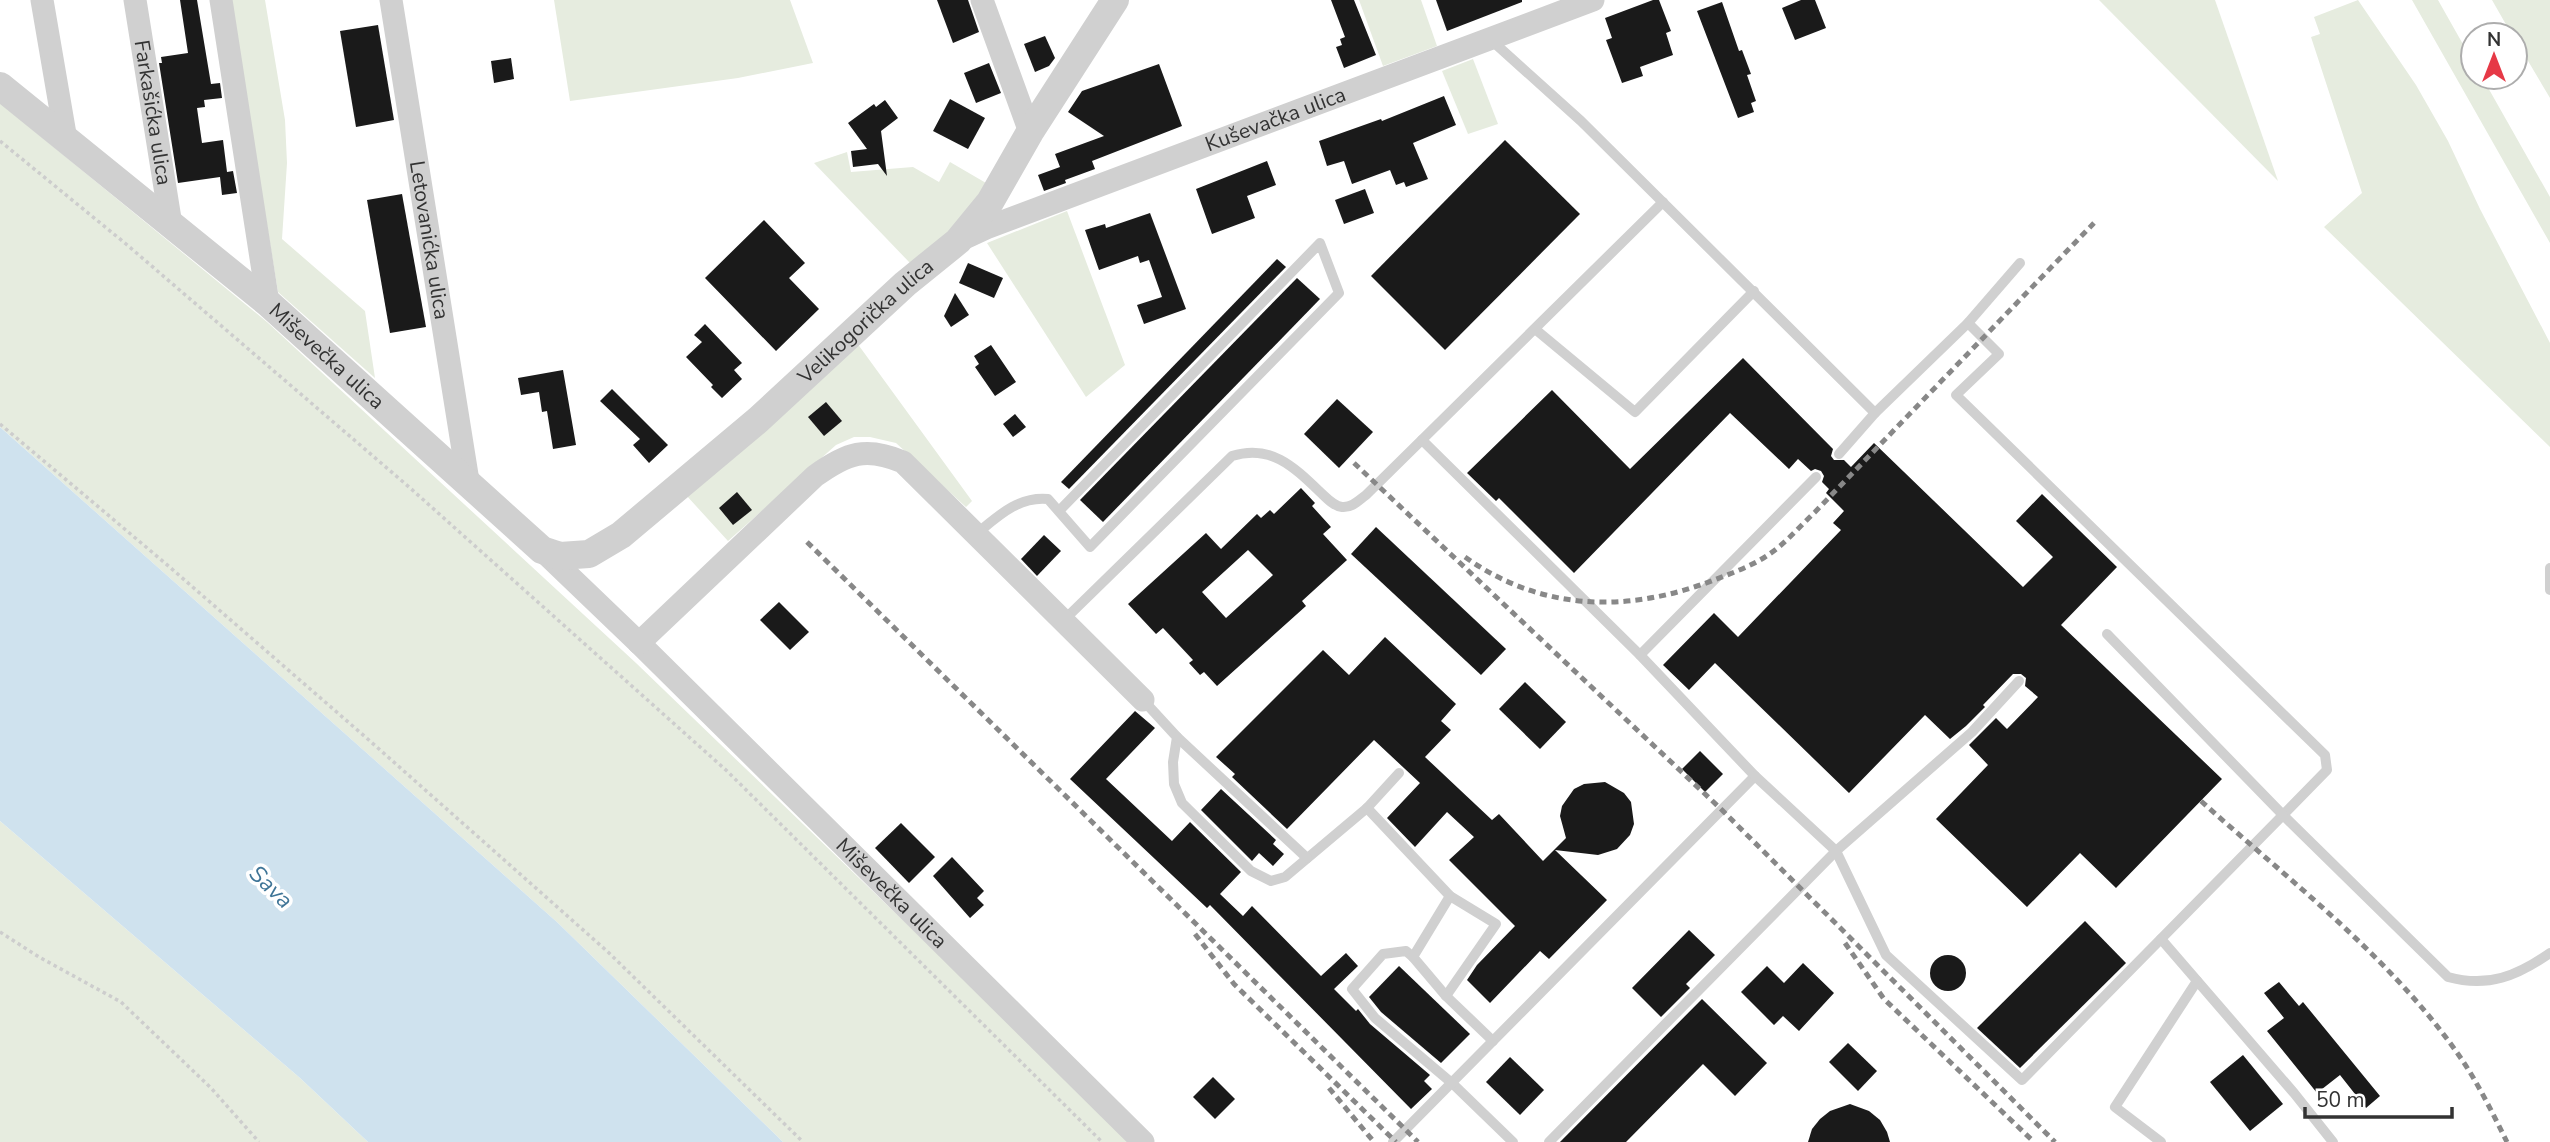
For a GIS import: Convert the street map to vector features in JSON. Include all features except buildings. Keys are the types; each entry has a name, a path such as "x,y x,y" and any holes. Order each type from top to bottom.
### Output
{"street":[{"path":"42,0 66,140"},
{"name":"Farkašićka ulica","path":"135,0 172,225"},
{"path":"221,0 268,303"},
{"name":"Letovanićka ulica","path":"391,0 468,481"},
{"path":"982,0 1030,132"},
{"name":"Velikogorička ulica","path":"542,550 560,556 589,554 621,535 758,420 905,284 958,241 990,202 1030,132 1115,0"},
{"name":"Kuševačka ulica","path":"958,241 1593,0"},
{"name":"Miševečka ulica","path":"0,86 268,303 468,481 639,643 1143,1142"},
{"path":"639,643 815,476 836,461 852,455 877,453 903,462 1143,700"}],"lane":[{"path":"1490,39 1581,121 1875,413"},
{"path":"1062,622 1232,456 1254,451 1268,454 1289,466 1331,503 1341,507 1352,506 1663,202"},
{"path":"975,535 1000,514 1028,500 1048,499 1090,547 1339,293 1320,243 1059,511"},
{"path":"1839,454 1875,413 1968,323 2020,263"},
{"path":"1535,329 1635,412 1754,291"},
{"path":"1422,440 1640,655 1755,776 1836,851 1886,955 2022,1080 2327,770 2325,755 1956,395 1999,354 1968,323"},
{"path":"1640,655 1816,477"},
{"path":"2550,568 2550,590"},
{"path":"2107,634 2448,977 2468,982 2509,977 2550,953"},
{"path":"1549,1142 1836,851 1972,732 2019,681"},
{"path":"1143,700 1177,737 1307,858"},
{"path":"1177,737 1173,762 1174,784 1182,803 1251,871 1272,881 1286,877 1367,808 1399,773"},
{"path":"1393,1142 1755,776"},
{"path":"1367,808 1450,896 1496,924 1446,996"},
{"path":"1413,957 1450,896"},
{"path":"2161,939 2333,1142"},
{"path":"1493,1041 1446,996 1406,951 1383,954 1352,989 1375,1018 1453,1084 1513,1142"},
{"path":"2161,1142 2115,1107 2197,981"}],"path":[{"path":"0,141 126,244 399,478 727,771 1102,1142"},
{"path":"0,424 299,679 608,952 803,1142"},
{"path":"0,932 39,957 121,1002 211,1088 259,1142"}],"shaded area":[{"path":"230,0 265,0 285,120 287,163 282,239 365,311 375,378 278,292"},
{"path":"554,0 790,0 813,63 738,78 570,101"},
{"path":"1359,0 1421,0 1437,46 1383,66"},
{"path":"2099,0 2215,0 2278,181"},
{"path":"2358,0 2416,85 2448,141 2550,343 2550,447 2324,227 2362,193 2311,37 2320,34 2314,17"},
{"path":"2412,0 2438,0 2459,37 2459,83"},
{"path":"2492,0 2550,0 2550,98 2529,63 2529,21 2504,21"},
{"path":"1473,59 1498,124 1468,134 1442,71"},
{"path":"2464,91 2490,91 2550,197 2550,243"},
{"path":"0,103 267,322 636,663 1133,1142 783,1142 558,923 0,427"},
{"path":"847,152 851,172 913,167 939,182 950,162 986,183 969,213 950,232 910,263 814,163"},
{"path":"1067,211 1125,365 1086,397 987,243"},
{"path":"857,343 972,501 966,507 896,443 870,437 854,437 836,445 728,541 686,495"},
{"path":"0,821 300,1078 368,1142 0,1142"}],"water":[{"name":"Sava","path":"0,427 558,923 783,1142 368,1142 300,1078 0,821"}],"railway":[{"path":"1465,557 1494,575 1524,588 1586,602 1618,602 1682,591 1755,563 1780,546 1815,512 2094,223"},
{"path":"1354,463 1722,810 2055,1142"},
{"path":"807,542 1418,1142"},
{"path":"2201,801 2337,921 2402,985 2465,1064 2507,1142"},
{"path":"1195,934 1234,984 1396,1142"},
{"path":"1845,943 1884,999 2034,1142"},
{"path":"1329,1088 1374,1142"}]}
